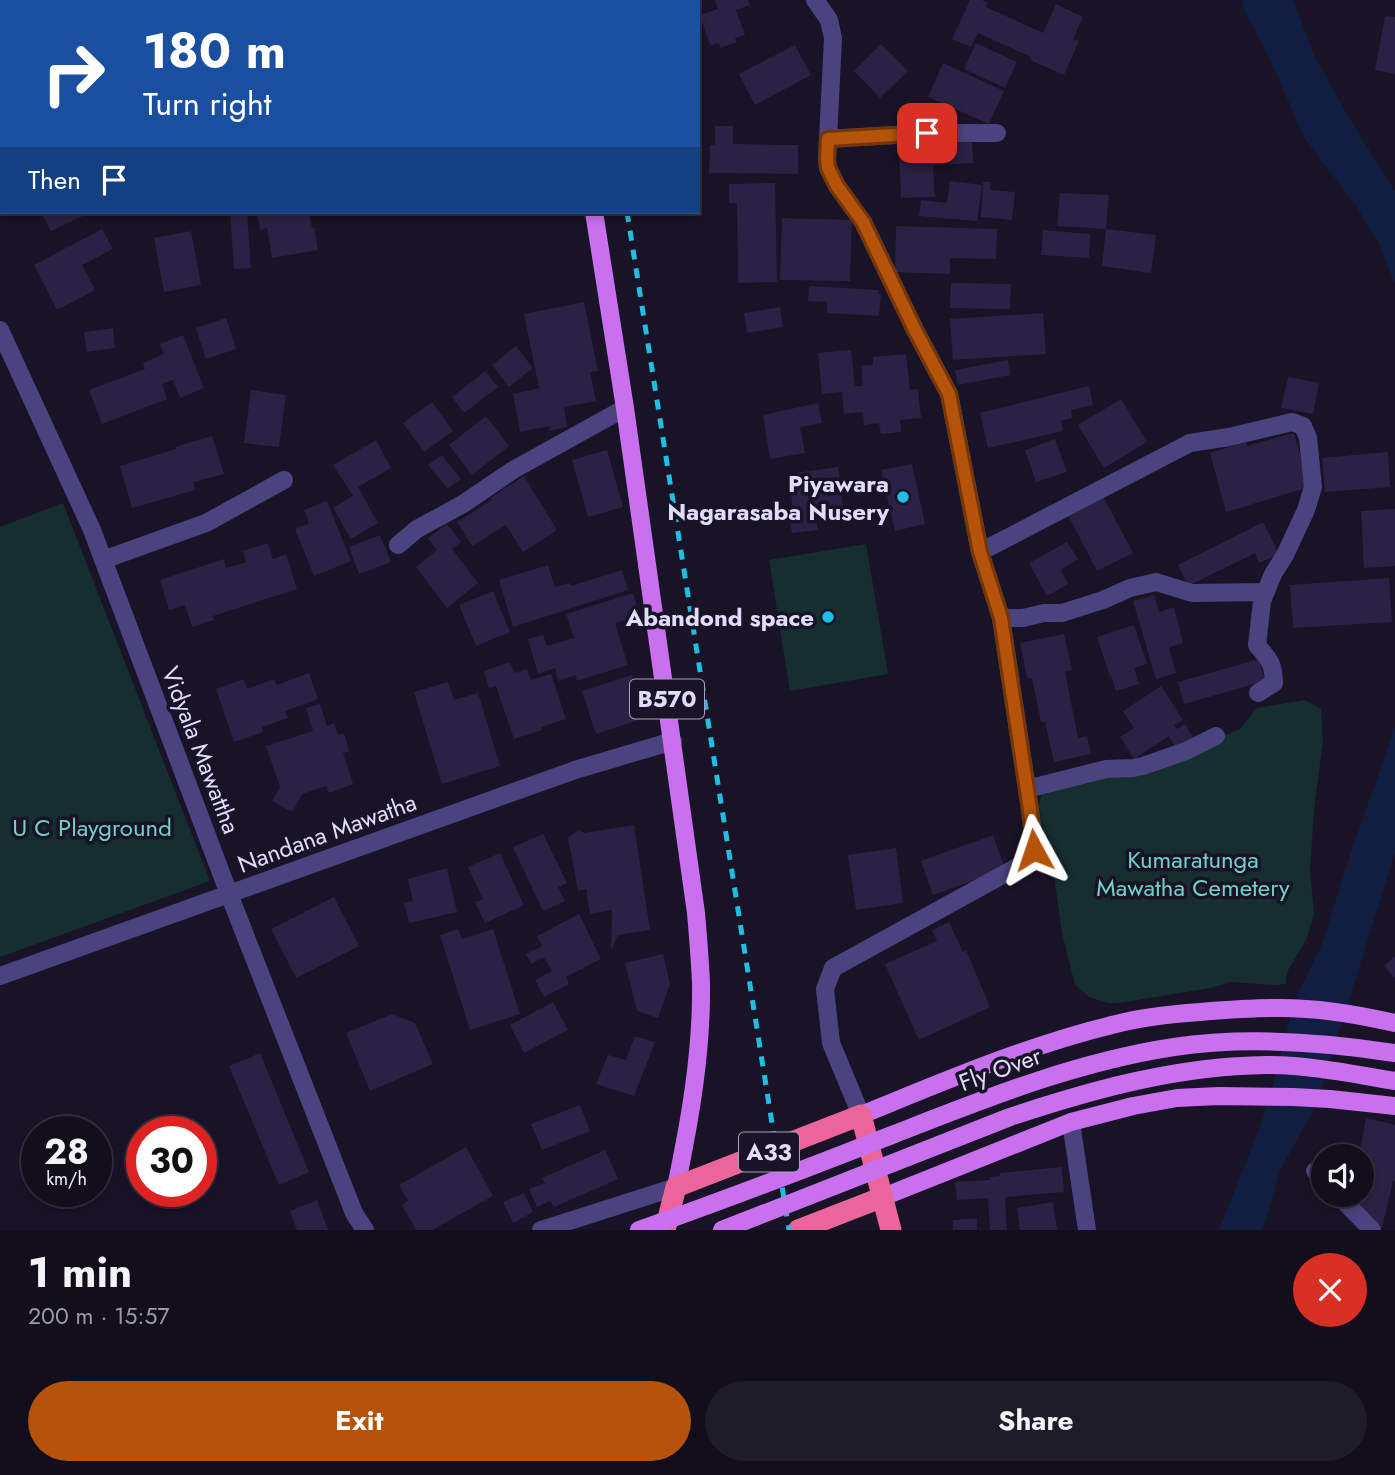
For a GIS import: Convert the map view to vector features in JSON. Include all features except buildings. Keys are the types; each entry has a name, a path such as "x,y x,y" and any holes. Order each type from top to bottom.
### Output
{"highway":[{"name":"A33","path":"676,1187 861,1115"},
{"path":"861,1115 891,1230"},
{"path":"665,1230 676,1187"},
{"path":"798,1230 883,1197"}],"main road":[{"name":"B570","path":"594,214 625,408 696,913 701,984 698,1047 693,1100 676,1187"},
{"path":"861,1115 1045,1044 1118,1023 1163,1015 1276,1007 1364,1016 1395,1023"},
{"name":"Fly Over","path":"639,1230 999,1094 1050,1076 1125,1056 1176,1046 1225,1042 1315,1044 1395,1053"},
{"name":"Fly Over","path":"722,1230 1010,1117 1057,1101 1136,1080 1198,1069 1269,1065 1312,1068 1395,1081"},
{"path":"883,1197 1071,1122 1177,1098 1252,1096 1331,1099 1395,1106"}],"street":[{"path":"815,0 829,20 833,38 828,168 837,186 863,222 949,394 980,552 1001,618 1034,850 1019,866 833,968 825,989 831,1042 861,1115"},
{"path":"828,139 927,133 997,133"},
{"name":"Vidyala Mawattha","path":"0,330 92,530 229,894 354,1213 365,1230"},
{"path":"398,545 417,529 513,470 625,408"},
{"path":"980,552 1190,443 1292,422 1303,426 1308,438 1313,487 1306,510 1262,601 1257,645 1270,660 1274,683 1258,693"},
{"path":"103,560 206,523 284,480"},
{"path":"1001,618 1062,613 1130,588 1156,582 1192,593 1266,592"},
{"path":"1027,789 1106,769 1143,766 1186,751 1216,736"},
{"name":"Nandana Mawatha","path":"0,976 575,770 673,741"},
{"path":"1071,1122 1087,1230"},
{"path":"541,1230 676,1187"},
{"path":"1350,1207 1372,1230"}],"green space":[{"name":"U C Playground","path":"63,503 210,881 0,957 0,527"},
{"name":"Abandond space","path":"866,544 888,674 790,691 769,560"},
{"name":"Kumaratunga Mawatha Cemetery","path":"1305,700 1321,709 1323,741 1310,871 1314,914 1307,938 1287,972 1286,984 1230,982 1211,988 1119,1003 1108,1003 1089,997 1075,985 1062,933 1051,855 1043,832 1039,806 1042,792 1203,745 1240,729 1257,708"}],"water":[{"path":"1241,0 1293,0 1314,55 1349,118 1395,191 1395,284 1378,242 1356,206 1304,137"},
{"path":"1395,727 1395,853 1316,1106 1280,1170 1261,1230 1219,1230 1260,1127 1300,989 1322,944"}],"railway":[{"path":"627,214 789,1230"}],"place":[{"name":"Piyawara Nagarasaba Nusery","path":"903,497"},
{"name":"Abandond space","path":"828,617"}],"route":[{"path":"927,133 828,139 828,168 837,186 863,222 949,394 980,552 1001,618 1034,850"}]}
